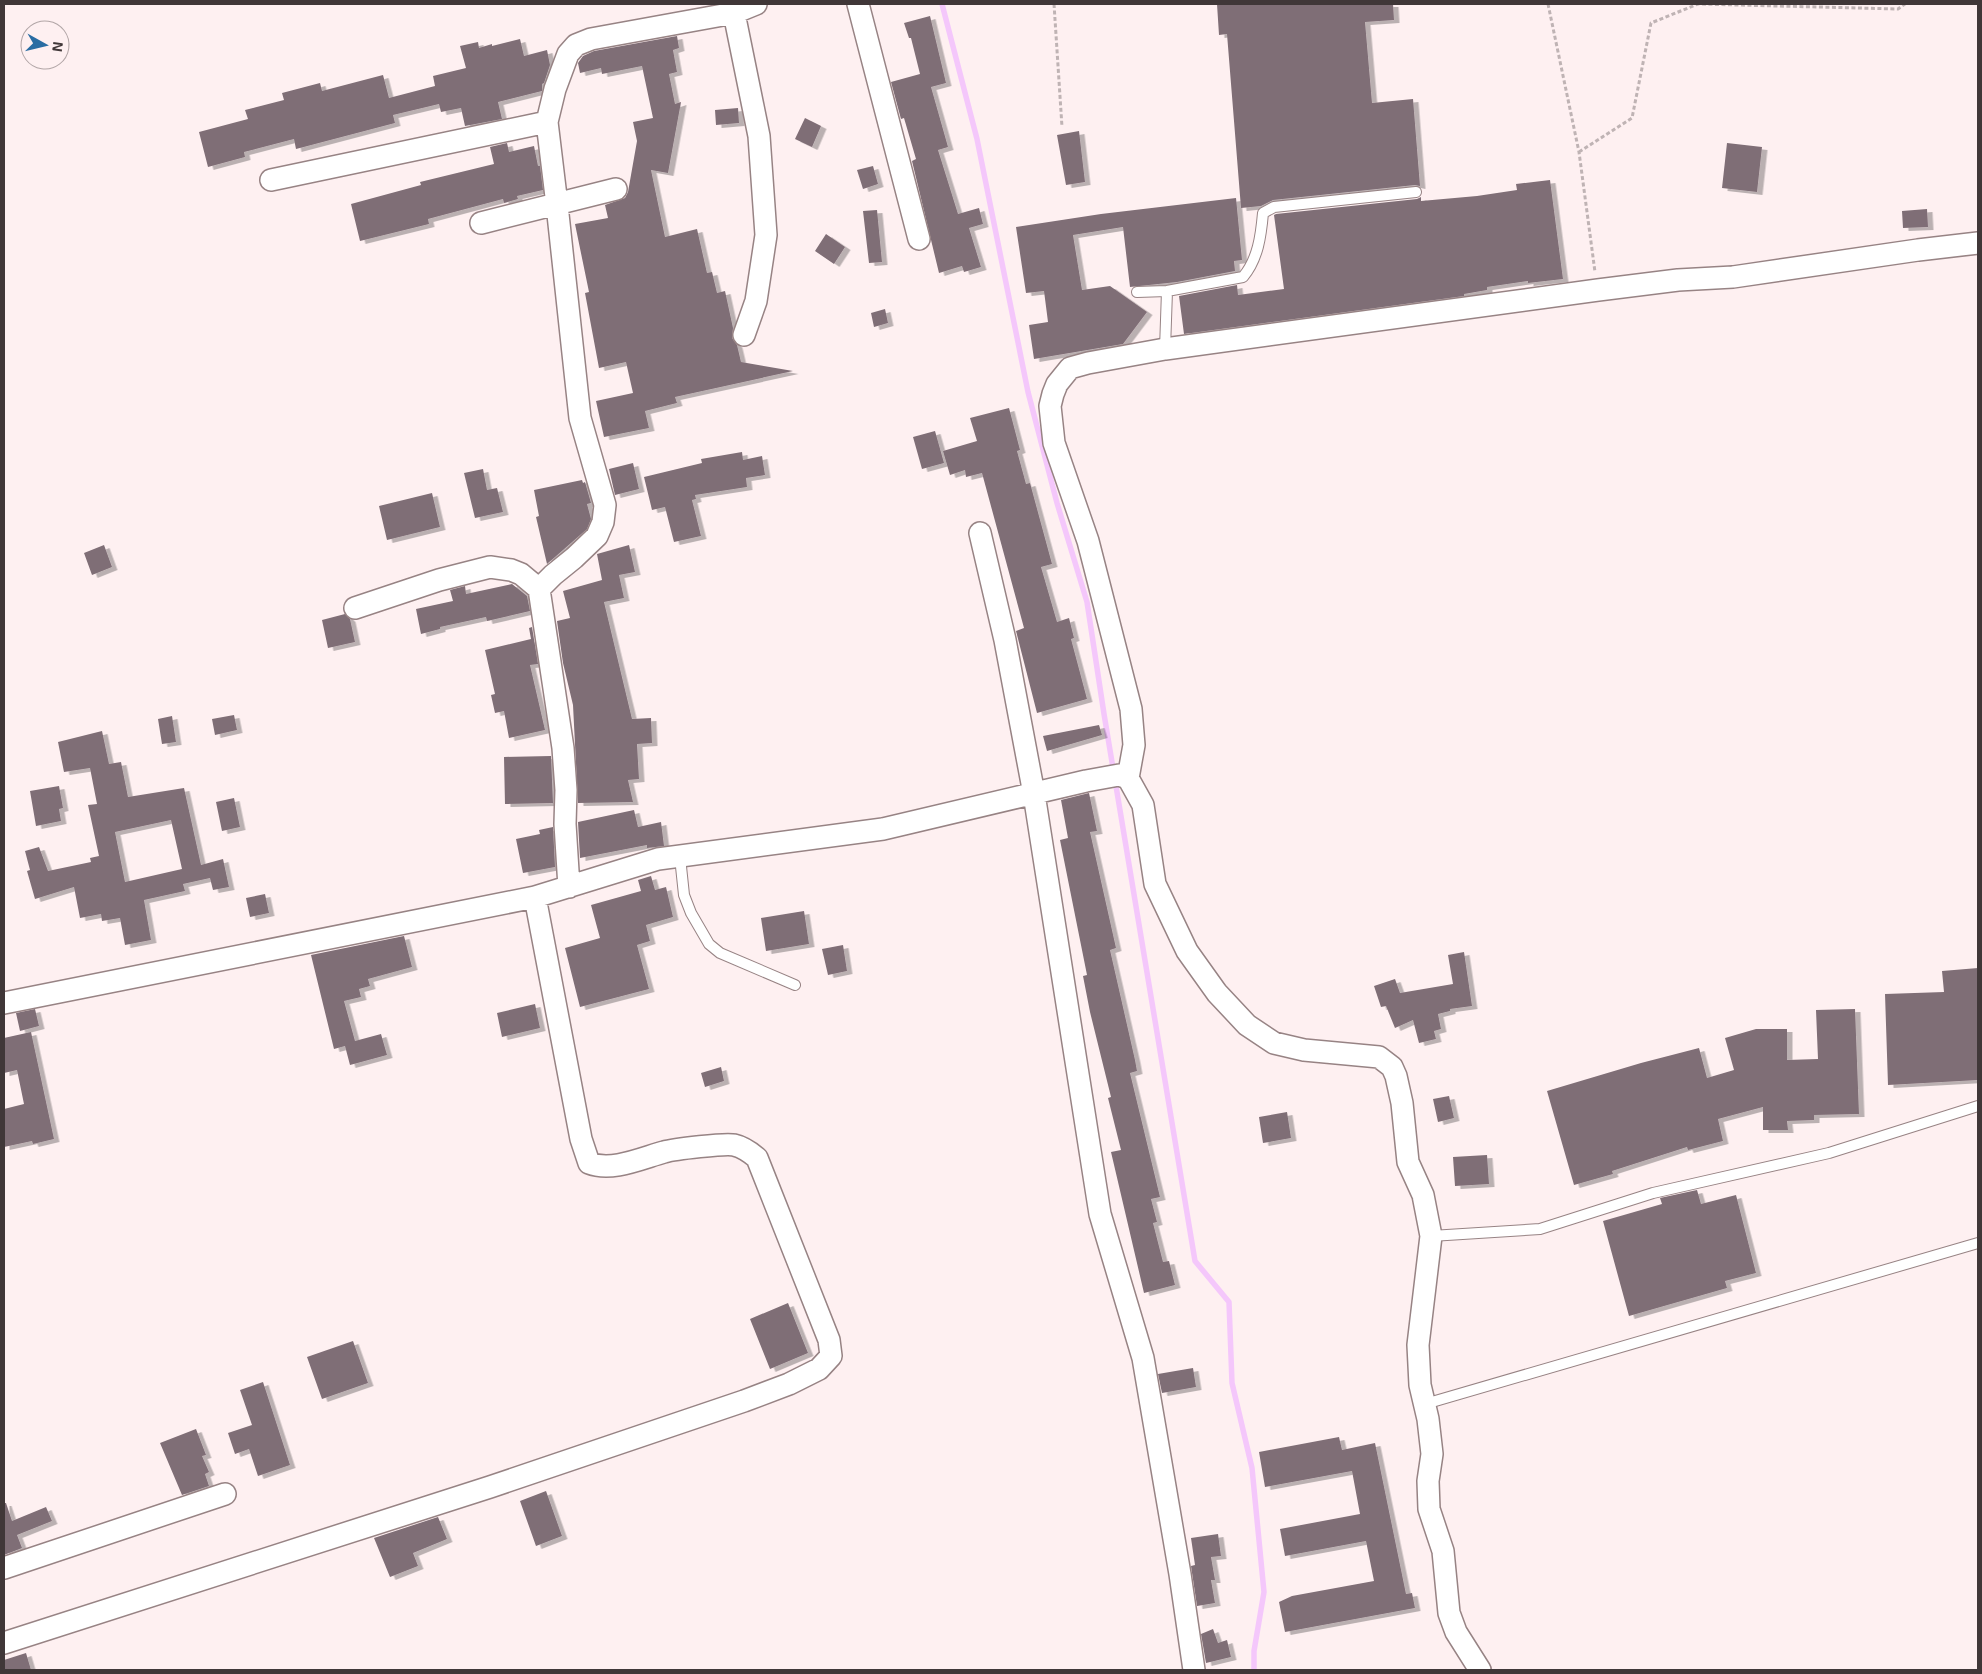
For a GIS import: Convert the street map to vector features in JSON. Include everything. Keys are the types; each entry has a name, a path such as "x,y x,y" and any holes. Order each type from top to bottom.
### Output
{"street":[{"path":"539,590 597,536 603,522 605,505 580,418 546,122 555,89 568,54 576,44 591,39 734,13 756,4"},
{"path":"858,4 918,239"},
{"path":"734,13 759,136 766,227 756,301 744,335"},
{"path":"271,180 546,122"},
{"path":"481,223 616,189"},
{"path":"1124,776 1134,745 1131,709 1088,541 1054,443 1050,406 1057,384 1070,368 1165,348 1598,290 1702,278 1733,277 1978,243"},
{"path":"980,533 1005,640 1034,794 1100,1214 1143,1358 1180,1574 1194,1670"},
{"path":"356,608 439,580 490,567 505,568 521,574 539,590 563,748 569,887"},
{"path":"4,1003 535,897 658,860 883,829 1086,781 1124,776"},
{"path":"1124,776 1143,805 1155,884 1187,951 1217,993 1247,1025 1274,1043 1304,1050 1379,1056 1392,1067 1396,1076 1402,1103 1408,1162 1423,1196 1430,1236 1418,1345 1420,1384 1428,1420 1432,1454 1428,1481 1430,1509 1444,1551 1449,1613 1456,1632 1480,1670"},
{"path":"4,1643 490,1487 744,1401 789,1384 819,1369 831,1356 829,1340 795,1251 757,1158 748,1150 733,1144 667,1151 607,1166 596,1166 589,1163 581,1138 535,897"},
{"path":"4,1568 225,1494"}],"lane":[{"path":"1137,292 1167,292 1243,277 1249,269 1260,243 1263,213 1274,207 1416,192"},
{"path":"1165,348 1167,292"},
{"path":"680,857 684,895 691,913 709,944 720,953 795,985"},
{"path":"1430,1236 1540,1229 1653,1193 1829,1153 1978,1106"},
{"path":"1424,1404 1978,1243"}],"path":[{"path":"1054,4 1062,127"},
{"path":"1548,4 1579,152 1598,290"},
{"path":"1579,152 1632,118 1651,23 1698,4 1898,8 1905,4"}],"building":[{"path":"1217,4 1393,4 1394,20 1365,22 1372,103 1413,99 1420,186 1273,200 1261,206 1241,208 1227,34 1219,35"},
{"path":"930,16 946,83 931,87 948,147 938,150 958,214 979,208 983,224 969,228 981,267 964,272 962,266 939,273 912,161 916,159 904,118 901,119 891,82 920,74 911,38 909,38 904,23"},
{"path":"677,36 679,48 673,50 677,72 669,74 675,104 681,102 668,173 651,170 665,237 697,229 707,273 712,272 717,293 725,291 733,328 732,338 737,345 741,362 793,371 675,397 677,403 645,411 649,428 604,437 596,401 633,393 626,362 599,368 585,293 589,292 575,224 608,218 605,205 625,198 628,192 637,141 633,122 653,118 642,66 602,74 601,68 580,73 578,63 583,56 594,51"},
{"path":"520,39 524,56 547,50 550,65 542,84 542,91 498,102 502,119 465,126 461,108 441,112 439,104 393,115 395,123 296,149 294,139 244,152 245,157 208,167 199,132 248,119 245,110 284,100 282,93 320,83 322,91 383,75 389,98 435,86 433,76 466,68 460,46 478,42 479,48"},
{"path":"738,108 739,123 716,125 715,110"},
{"path":"805,118 821,126 812,147 795,139"},
{"path":"1079,131 1085,182 1066,185 1057,135"},
{"path":"507,143 509,152 534,146 538,166 540,166 543,190 517,196 518,199 504,203 503,199 428,219 429,224 360,241 351,204 421,185 420,182 494,164 490,147"},
{"path":"1727,143 1762,147 1757,192 1722,188"},
{"path":"873,166 878,184 863,189 857,170"},
{"path":"1550,180 1563,279 1528,283 1528,281 1487,287 1487,290 1464,294 1464,296 1184,334 1179,296 1237,285 1238,295 1284,289 1274,215 1276,214 1417,199 1421,197 1421,201 1477,196 1517,190 1516,184"},
{"path":"1236,198 1242,260 1234,261 1235,271 1177,282 1130,287 1123,227 1073,235 1082,290 1110,286 1147,312 1123,344 1034,359 1029,325 1048,322 1044,291 1026,293 1016,227 1101,214"},
{"path":"1927,209 1928,227 1903,228 1902,211"},
{"path":"877,210 882,262 869,263 863,211"},
{"path":"826,234 845,247 834,264 815,251"},
{"path":"885,309 888,323 874,327 871,313"},
{"path":"1009,408 1020,450 1017,451 1026,484 1030,483 1052,564 1041,567 1057,622 1069,618 1074,638 1071,639 1087,699 1037,713 1016,631 1024,628 982,473 966,477 965,470 950,475 943,451 977,441 970,418"},
{"path":"935,431 944,463 922,469 913,437"},
{"path":"742,452 743,460 762,456 765,475 746,478 747,487 695,495 696,499 692,500 701,536 674,542 665,507 652,510 644,477 702,463 701,459"},
{"path":"633,463 639,489 615,495 609,469"},
{"path":"483,469 487,490 497,488 503,512 475,518 464,473"},
{"path":"582,480 583,483 585,482 591,503 587,504 591,519 587,529 547,564 536,517 539,516 534,490"},
{"path":"432,493 440,527 387,540 379,506"},
{"path":"104,545 112,567 92,575 84,553"},
{"path":"629,545 635,572 619,575 624,598 604,602 632,719 651,718 652,743 637,744 639,779 628,780 633,802 578,803 573,705 563,663 557,621 570,618 563,591 602,580 597,554"},
{"path":"512,584 527,596 530,611 487,621 486,617 440,627 440,629 421,634 416,609 453,601 450,590 465,586 466,594"},
{"path":"345,614 350,619 355,642 328,648 322,620"},
{"path":"532,627 538,664 530,665 545,730 509,738 504,711 495,713 491,695 495,694 485,650 531,639 529,628"},
{"path":"234,715 237,730 215,735 212,719"},
{"path":"172,716 176,742 162,744 158,719"},
{"path":"1099,725 1102,735 1047,751 1043,736"},
{"path":"102,731 109,764 121,762 128,797 184,788 201,865 223,859 229,887 213,890 210,878 183,884 185,891 144,900 151,940 125,945 120,918 102,921 101,914 80,918 74,887 35,899 27,871 30,870 25,851 39,847 48,871 91,862 90,858 99,856 88,805 97,804 90,768 64,772 58,742","holes":["171,820 182,869 125,882 115,832"]},
{"path":"551,756 553,803 505,804 504,757"},
{"path":"59,786 63,808 59,809 61,821 36,826 30,791"},
{"path":"1089,793 1097,831 1090,832 1116,948 1110,950 1137,1071 1130,1073 1160,1197 1151,1199 1157,1222 1153,1223 1163,1262 1169,1261 1175,1285 1144,1293 1111,1152 1121,1150 1108,1098 1111,1097 1090,1012 1083,976 1087,975 1060,840 1068,838 1061,800"},
{"path":"234,798 240,827 222,831 216,802"},
{"path":"634,810 638,827 661,822 664,846 647,848 647,845 580,858 578,822"},
{"path":"553,827 555,867 523,873 516,839 540,834 539,830"},
{"path":"651,876 655,890 666,887 673,917 646,925 650,941 637,945 649,989 580,1007 565,948 600,938 591,905 641,891 638,880"},
{"path":"265,894 269,913 250,917 246,898"},
{"path":"804,911 809,944 766,951 761,918"},
{"path":"404,936 412,967 368,979 370,986 359,989 361,997 344,1001 355,1041 381,1034 387,1055 350,1065 345,1046 334,1049 311,955"},
{"path":"843,945 847,971 828,975 822,949"},
{"path":"1464,952 1472,1006 1450,1009 1450,1011 1438,1014 1441,1029 1434,1031 1436,1039 1419,1043 1413,1020 1395,1028 1386,1006 1381,1007 1374,986 1395,979 1400,993 1453,984 1448,955"},
{"path":"1978,968 1978,1080 1888,1085 1885,994 1944,992 1942,971"},
{"path":"535,1004 540,1028 502,1037 497,1013"},
{"path":"35,1009 39,1026 20,1031 16,1013"},
{"path":"1855,1009 1859,1114 1814,1115 1814,1120 1787,1121 1788,1130 1763,1130 1763,1107 1718,1119 1723,1141 1688,1150 1687,1147 1612,1171 1613,1174 1574,1185 1547,1091 1699,1048 1707,1078 1734,1070 1725,1038 1756,1029 1787,1029 1787,1060 1818,1059 1816,1010"},
{"path":"31,1032 54,1139 33,1144 32,1141 4,1147 4,1109 24,1104 17,1070 4,1073 4,1038"},
{"path":"721,1067 724,1081 705,1087 701,1073"},
{"path":"1449,1096 1454,1118 1438,1122 1433,1099"},
{"path":"1287,1112 1291,1138 1263,1143 1259,1117"},
{"path":"1487,1155 1489,1184 1455,1186 1453,1157"},
{"path":"1697,1190 1701,1204 1736,1195 1756,1273 1725,1281 1727,1288 1629,1316 1603,1221 1662,1204 1660,1198"},
{"path":"788,1303 808,1353 770,1369 750,1319"},
{"path":"353,1341 368,1383 322,1399 307,1357"},
{"path":"1193,1368 1196,1387 1162,1393 1158,1374"},
{"path":"263,1382 290,1465 258,1476 249,1449 235,1454 228,1433 252,1425 240,1390"},
{"path":"196,1429 206,1455 202,1456 209,1472 205,1474 209,1486 182,1495 160,1443"},
{"path":"1339,1437 1342,1450 1375,1443 1406,1594 1412,1593 1415,1608 1285,1632 1279,1602 1292,1596 1374,1581 1366,1541 1285,1556 1280,1529 1360,1514 1352,1471 1265,1487 1259,1452"},
{"path":"546,1491 562,1536 536,1546 520,1501"},
{"path":"4,1503 6,1503 12,1521 46,1507 52,1521 17,1535 22,1548 4,1555"},
{"path":"438,1517 447,1539 413,1553 418,1566 390,1577 374,1538"},
{"path":"1218,1534 1221,1556 1211,1557 1215,1580 1211,1580 1215,1603 1197,1606 1191,1566 1195,1565 1191,1538"},
{"path":"1213,1629 1218,1643 1227,1640 1231,1657 1206,1663 1201,1634"},
{"path":"26,1653 31,1670 4,1670 4,1660"}],"waterway":[{"path":"942,4 977,139 1028,392 1057,503 1087,602 1195,1261 1229,1302 1232,1383 1252,1468 1264,1592 1254,1651 1254,1670"}]}
